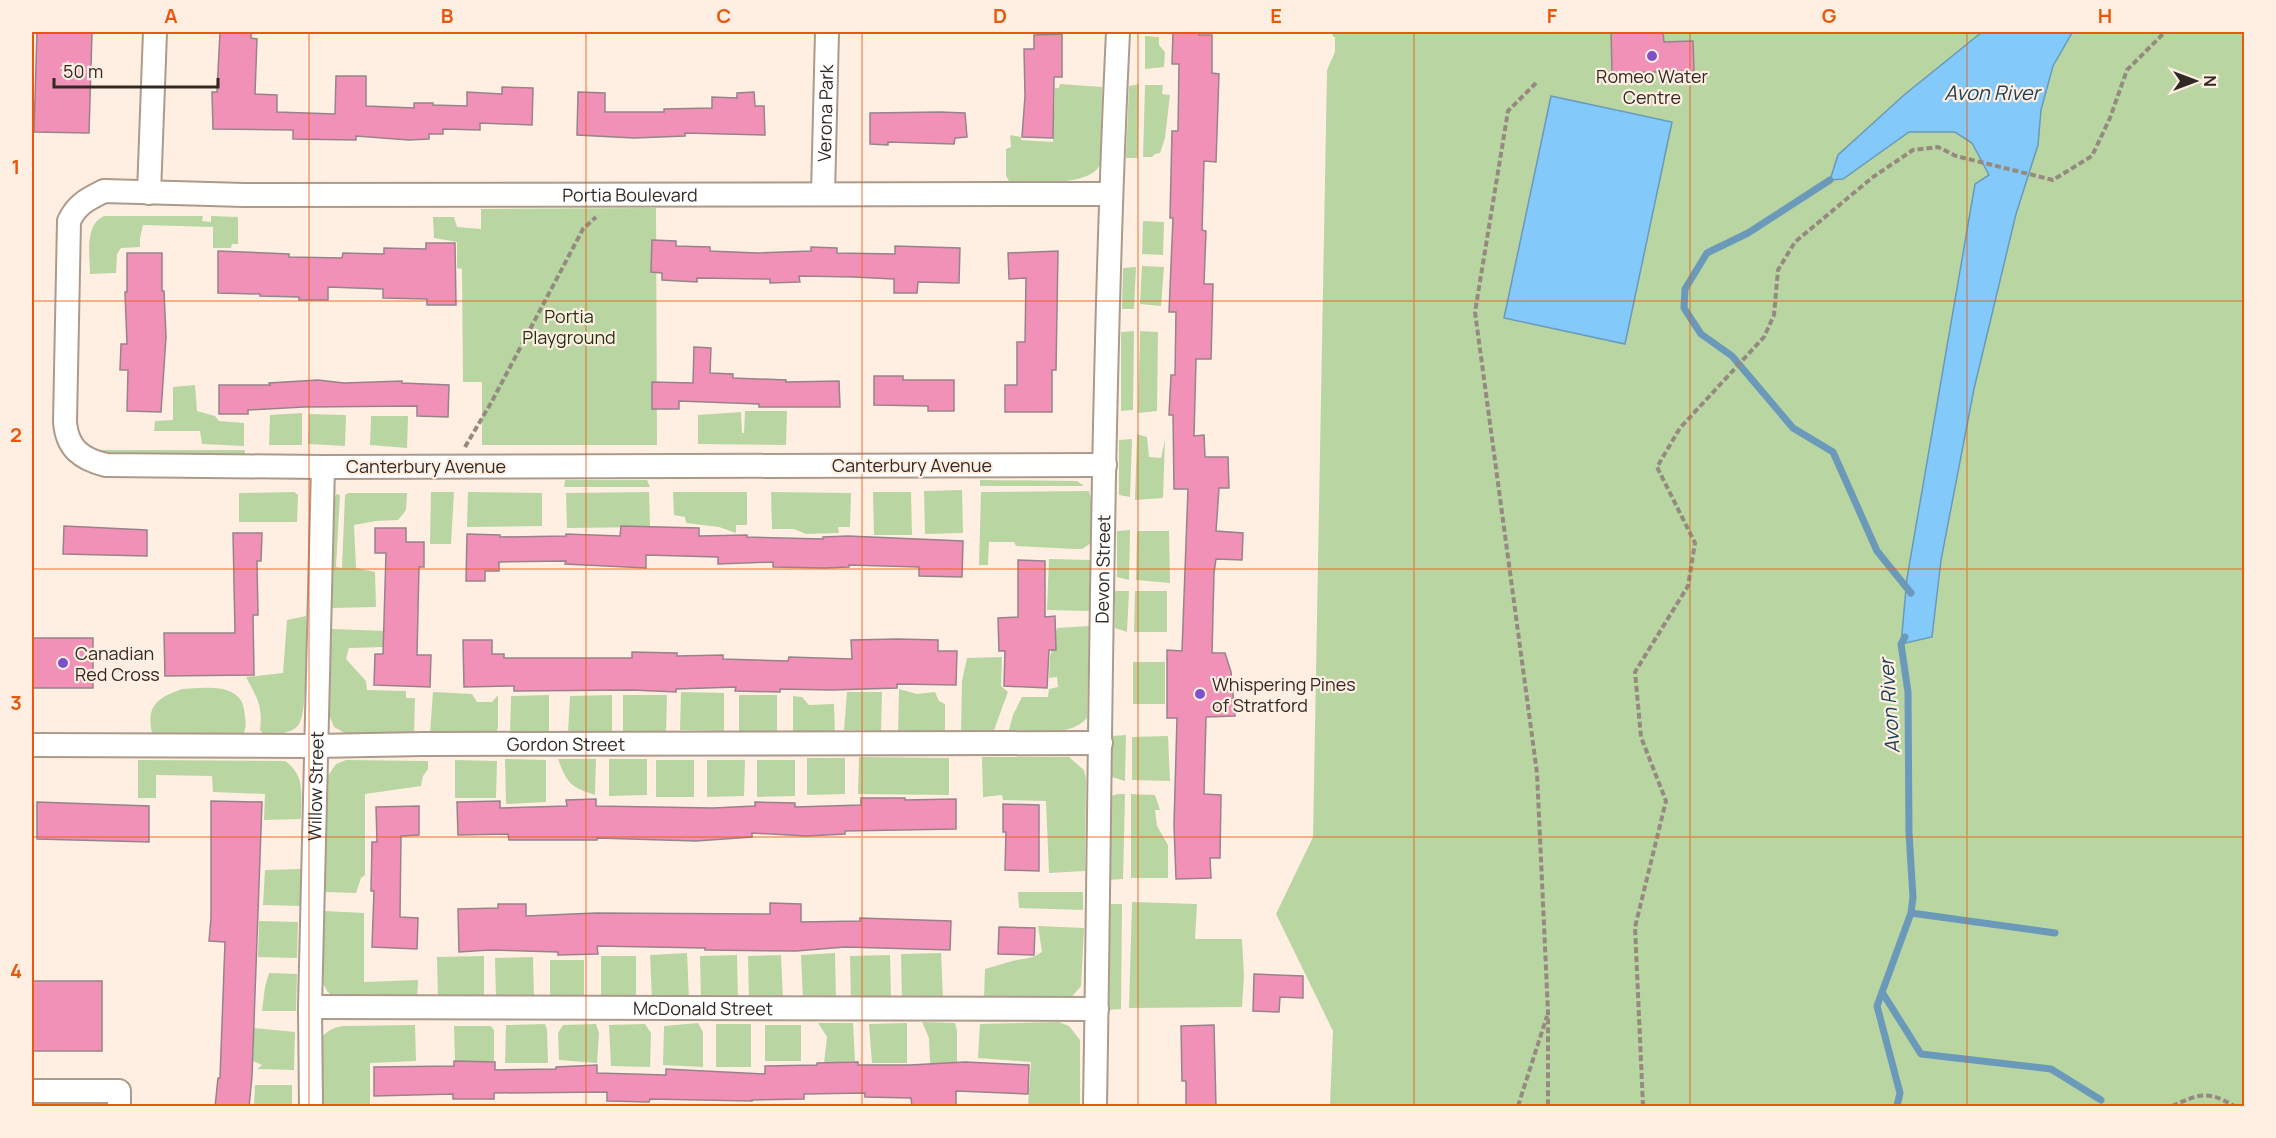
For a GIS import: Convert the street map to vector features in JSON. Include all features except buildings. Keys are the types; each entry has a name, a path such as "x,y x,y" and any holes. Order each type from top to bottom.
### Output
{"street":[{"path":"149,193 155,32"},
{"name":"Verona Park","path":"823,194 827,32"},
{"name":"Devon Street","path":"1095,1107 1105,465 1111,194 1118,32"},
{"name":"Canterbury Avenue","path":"149,193 104,191 86,200 75,209 69,222 66,436 72,447 93,462 106,465 323,467 1105,465"},
{"name":"Portia Boulevard","path":"149,193 244,195 1111,194"},
{"name":"Willow Street","path":"310,1107 315,746 323,467"},
{"name":"Gordon Street","path":"32,745 1101,743"},
{"name":"McDonald Street","path":"310,1007 1097,1009"},
{"path":"32,1091 119,1090 119,1107"}],"path":[{"path":"1643,1107 1635,927 1666,801 1641,737 1635,672 1688,586 1695,543 1657,467 1680,428 1764,337 1774,315 1778,270 1795,243 1873,177 1913,150 1938,147 1956,156 2053,180 2092,156 2110,118 2127,70 2165,32"},
{"path":"1536,83 1508,111 1474,312 1537,773 1548,1012 1548,1107"},
{"path":"464,448 491,403 566,258 583,230 598,215"},
{"path":"1518,1107 1548,1012"},
{"path":"2172,1107 2193,1097 2210,1095 2234,1107"}],"green space":[{"path":"1332,32 2244,32 2244,1106 1330,1105 1333,1031 1276,914 1313,837 1327,70 1335,52 1335,37"},
{"path":"1145,36 1159,37 1159,45 1165,52 1164,67 1145,69"},
{"path":"1060,84 1102,87 1101,163 1095,171 1074,180 1009,181 1006,176 1006,149 1011,147 1010,135 1021,137 1021,140 1053,142 1055,88 1059,88"},
{"path":"1139,84 1138,158 1126,158 1129,86"},
{"path":"1145,85 1163,85 1162,94 1170,95 1165,138 1160,153 1152,157 1143,157"},
{"name":"Portia Playground","path":"656,208 657,445 482,445 482,382 463,382 462,269 457,268 457,242 434,238 433,217 454,217 457,227 481,229 481,209"},
{"path":"104,216 203,216 202,221 211,222 211,216 238,217 238,244 232,244 231,248 213,248 213,227 143,225 140,247 121,248 117,254 116,273 90,274 91,234 93,226"},
{"path":"1143,221 1164,222 1163,255 1142,254"},
{"path":"1142,266 1164,267 1161,306 1140,304"},
{"path":"1136,267 1134,309 1122,309 1123,268"},
{"path":"1134,331 1133,410 1121,411 1121,332"},
{"path":"1140,331 1158,332 1157,411 1138,413"},
{"path":"195,385 197,411 215,416 219,421 244,423 244,446 202,444 200,431 154,431 155,421 173,420 173,387"},
{"path":"745,411 787,411 786,445 698,444 698,415 741,412 742,433 744,433"},
{"path":"302,413 302,445 269,445 270,415"},
{"path":"309,414 346,415 345,446 308,444"},
{"path":"371,416 408,416 407,448 370,445"},
{"path":"1137,434 1147,437 1149,457 1161,458 1165,440 1163,498 1135,500"},
{"path":"1132,439 1130,497 1119,495 1119,440"},
{"path":"98,450 245,450 245,457 97,454"},
{"path":"565,480 647,480 650,487 564,487"},
{"path":"980,480 1077,481 1084,486 980,486"},
{"path":"962,490 963,533 925,534 924,491"},
{"path":"1089,491 1092,504 1091,543 1082,549 1075,549 1016,546 1014,542 989,542 988,565 979,565 981,492"},
{"path":"294,492 298,495 297,522 239,522 239,493"},
{"path":"431,492 454,492 451,544 430,544"},
{"path":"468,492 542,493 542,526 467,527"},
{"path":"649,492 650,527 567,528 566,493"},
{"path":"673,492 747,492 747,525 736,525 736,533 719,527 686,523 685,517 674,515"},
{"path":"771,492 851,493 850,527 838,527 839,533 806,534 794,529 772,529"},
{"path":"873,492 911,492 912,535 874,535"},
{"path":"348,493 407,493 406,510 398,520 354,525 356,568 375,572 376,607 332,608 334,502 336,494 340,495 336,567 342,568 345,495"},
{"path":"1130,530 1129,580 1117,577 1117,531"},
{"path":"1137,531 1169,531 1170,583 1136,580"},
{"path":"1049,559 1090,560 1089,611 1047,610"},
{"path":"1115,591 1129,591 1127,632 1115,628"},
{"path":"1135,591 1167,591 1167,632 1134,632"},
{"path":"306,616 306,673 302,716 299,724 293,730 264,735 260,730 261,715 258,702 246,677 283,673 287,620"},
{"path":"1089,626 1087,718 1080,724 1061,731 1009,730 1022,697 1048,697 1049,689 1058,687 1057,677 1049,678 1050,657 1057,628"},
{"path":"332,629 386,631 383,647 349,648 346,659 366,681 367,690 406,691 406,698 415,698 414,735 352,737 334,727 328,702"},
{"path":"1002,657 1001,686 1008,692 994,730 961,733 962,681 967,658"},
{"path":"1133,662 1165,662 1165,704 1133,704"},
{"path":"219,688 235,694 241,700 244,709 246,724 244,733 152,733 151,716 155,704 182,689"},
{"path":"899,689 917,694 935,692 939,701 945,704 945,733 898,733"},
{"path":"433,692 472,694 477,702 492,702 498,695 498,728 494,736 430,733"},
{"path":"681,692 724,693 724,731 680,730"},
{"path":"847,692 882,692 881,731 844,730"},
{"path":"549,695 549,734 510,734 511,696"},
{"path":"612,695 612,734 568,733 570,696"},
{"path":"623,695 667,695 666,733 623,733"},
{"path":"739,695 777,695 777,731 739,732"},
{"path":"793,696 802,697 809,705 834,704 835,733 793,733"},
{"path":"1126,735 1125,781 1112,777 1112,736"},
{"path":"1168,736 1170,781 1132,780 1132,737"},
{"path":"859,757 949,758 949,795 858,794"},
{"path":"982,757 1069,757 1084,770 1086,779 1085,871 1049,873 1046,801 1003,800 1002,795 983,797"},
{"path":"807,758 845,758 845,794 807,795"},
{"path":"505,759 546,760 546,802 506,804"},
{"path":"558,759 596,759 595,795 570,783"},
{"path":"609,759 647,759 647,795 609,796"},
{"path":"138,760 285,761 296,773 301,787 301,819 264,820 265,794 213,792 212,776 156,775 156,798 138,798"},
{"path":"346,760 428,761 428,769 423,776 421,786 365,794 365,875 361,878 356,893 324,892 327,777 336,764"},
{"path":"455,760 497,761 496,798 455,798"},
{"path":"656,760 694,760 694,797 656,797"},
{"path":"707,760 745,760 744,796 707,797"},
{"path":"757,760 795,760 795,796 757,797"},
{"path":"1125,794 1123,879 1109,880 1111,796"},
{"path":"1131,794 1155,795 1160,810 1155,810 1157,826 1168,845 1168,878 1131,878"},
{"path":"301,869 300,906 263,905 265,870"},
{"path":"1018,892 1083,892 1083,910 1019,908"},
{"path":"1132,902 1197,904 1195,939 1242,939 1244,976 1242,1007 1129,1008"},
{"path":"1122,904 1121,1009 1106,1010 1109,905"},
{"path":"324,911 364,913 364,982 418,980 417,1002 335,999 327,991 322,981"},
{"path":"259,921 298,922 297,958 258,957"},
{"path":"1038,926 1084,928 1081,986 1070,999 984,998 985,969 1030,958 1042,952"},
{"path":"687,953 689,999 652,1000 650,955"},
{"path":"835,953 836,998 803,999 801,955"},
{"path":"941,953 943,998 902,999 901,954"},
{"path":"737,955 738,1001 701,1002 700,956"},
{"path":"781,955 783,1000 749,1001 748,956"},
{"path":"890,955 891,999 851,1001 850,956"},
{"path":"484,956 484,999 438,1000 437,957"},
{"path":"601,956 636,956 636,997 601,997"},
{"path":"533,957 534,999 496,1000 495,958"},
{"path":"550,960 584,960 584,1001 550,1001"},
{"path":"269,973 297,974 296,1011 262,1011"},
{"path":"922,1022 955,1023 957,1063 930,1063 929,1038"},
{"path":"1059,1022 1069,1026 1080,1040 1080,1106 1028,1106 1031,1062 978,1058 980,1024"},
{"path":"698,1023 703,1032 703,1067 663,1065 664,1026"},
{"path":"818,1023 853,1023 855,1061 824,1063 827,1037"},
{"path":"907,1023 907,1063 872,1063 869,1024"},
{"path":"545,1024 548,1063 505,1063 506,1025"},
{"path":"596,1024 599,1033 597,1063 559,1060 558,1033 563,1025"},
{"path":"645,1024 651,1033 650,1067 611,1066 609,1025"},
{"path":"716,1024 751,1024 751,1067 716,1067"},
{"path":"415,1025 416,1061 370,1063 370,1106 320,1106 319,1041 327,1032 343,1026"},
{"path":"765,1025 801,1025 801,1061 765,1061"},
{"path":"454,1026 491,1026 494,1030 494,1061 455,1061"},
{"path":"254,1028 295,1032 294,1070 257,1069 262,1065 253,1061"},
{"path":"255,1085 292,1085 292,1106 254,1106"}],"water":[{"name":"Avon River","path":"1982,32 2086,32 2072,33 2053,66 2041,110 2038,145 2016,214 1974,389 1941,560 1932,637 1901,644 1907,578 1975,184 1989,175 1972,143 1955,132 1909,132 1843,179 1830,180 1838,155 1904,95"},
{"path":"1551,96 1672,122 1625,344 1504,318"}],"waterway":[{"path":"1830,180 1748,233 1707,253 1685,289 1684,308 1701,334 1732,356 1793,428 1833,452 1877,551 1911,593"},
{"name":"Avon River","path":"1897,1106 1900,1093 1877,1006 1911,913 1913,897 1909,833 1908,692 1901,644 1905,637"},
{"path":"1911,913 2055,933"},
{"path":"1882,992 1921,1054 2051,1069 2101,1100"}],"place":[{"name":"Romeo Water Centre","path":"1652,56"},
{"name":"Canadian Red Cross","path":"63,663"},
{"name":"Whispering Pines of Stratford","path":"1200,694"}]}
